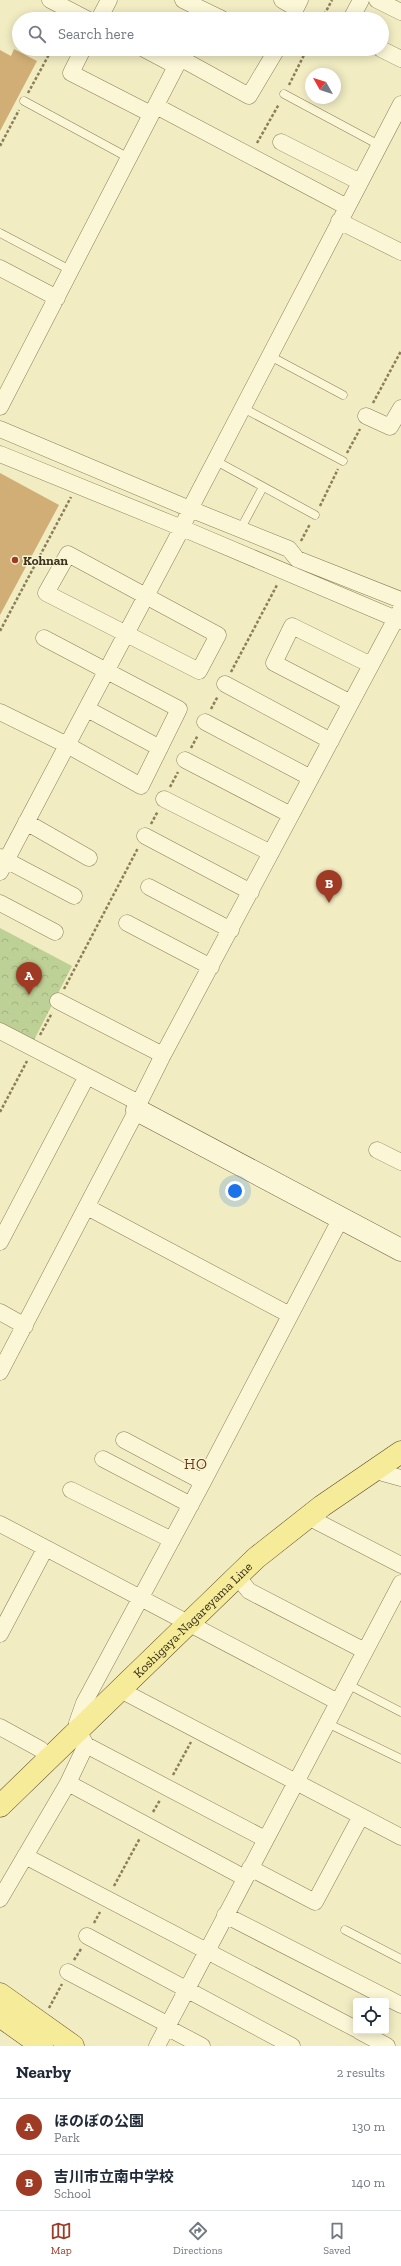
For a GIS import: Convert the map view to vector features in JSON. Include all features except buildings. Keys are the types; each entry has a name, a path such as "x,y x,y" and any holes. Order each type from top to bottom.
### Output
{"main road":[{"name":"Koshigaya-Nagareyama Line","path":"0,1806 50,1758 82,1738 123,1688 237,1576 308,1517 378,1466 401,1452"},
{"path":"0,1994 73,2046"},
{"path":"0,2016 42,2046"}],"street":[{"path":"50,0 73,12"},
{"path":"103,12 109,0"},
{"path":"183,0 205,10"},
{"path":"282,0 296,8 300,0"},
{"path":"355,12 361,0"},
{"path":"377,0 401,12"},
{"path":"389,53 401,59"},
{"path":"80,56 71,73 154,110 347,207"},
{"path":"0,407 72,271 180,58 249,96 273,56"},
{"path":"74,896 2,863 26,822 146,596 339,221 401,104"},
{"path":"281,142 360,182"},
{"path":"339,221 401,252"},
{"path":"0,268 57,298"},
{"path":"366,416 390,427 401,408"},
{"path":"0,429 186,519 285,571 399,616 371,665 163,1055 87,1207 0,1372"},
{"path":"0,454 77,486 186,519 240,530 289,549 297,558 401,600"},
{"path":"68,554 218,635 199,671 125,634 46,592 68,554"},
{"path":"351,703 274,663 292,626 371,665"},
{"path":"0,712 67,745 141,786 179,710 44,638"},
{"path":"225,684 331,741"},
{"path":"87,708 160,748"},
{"path":"205,722 311,778"},
{"path":"185,760 291,815"},
{"path":"164,799 271,853"},
{"path":"26,822 89,858"},
{"path":"145,836 250,892"},
{"path":"149,887 230,930"},
{"path":"0,903 55,932"},
{"path":"127,923 211,967"},
{"path":"58,1001 163,1055"},
{"path":"0,1030 87,1076 138,1107 401,1250"},
{"path":"0,1242 87,1076"},
{"path":"377,1150 401,1162"},
{"path":"87,1207 290,1315"},
{"path":"0,1899 68,1783 82,1738 77,1723 84,1703 191,1505 341,1218"},
{"path":"0,1312 25,1326"},
{"path":"124,1440 203,1482"},
{"path":"103,1459 191,1505"},
{"path":"378,1466 384,1473 401,1478"},
{"path":"71,1490 172,1540"},
{"path":"308,1517 401,1565"},
{"path":"0,1524 338,1702"},
{"path":"0,1634 45,1548"},
{"path":"237,1576 249,1591 365,1651"},
{"path":"157,2046 186,1988 347,1684 365,1651 395,1609 401,1583"},
{"path":"123,1688 128,1694 401,1837"},
{"path":"0,1726 40,1749 50,1758"},
{"path":"82,1738 166,1788 265,1839"},
{"path":"68,1783 146,1825 248,1873 315,1902 361,1816"},
{"path":"25,1856 106,1900 206,1950 353,2028"},
{"path":"225,1915 401,2005"},
{"path":"87,1936 292,2046"},
{"path":"68,1972 202,2046"},
{"path":"365,2034 387,2046"}],"lane":[{"path":"284,94 379,145"},
{"path":"24,101 129,158"},
{"path":"0,233 72,271"},
{"path":"270,356 343,395"},
{"path":"243,408 343,461"},
{"path":"216,461 315,515"},
{"path":"240,530 263,487"},
{"path":"347,1684 401,1712"},
{"path":"327,1723 401,1760"},
{"path":"345,1930 401,1959"}],"path":[{"path":"326,12 332,0"},
{"path":"0,631 77,486"},
{"path":"0,1112 285,571"},
{"path":"48,2011 197,1730"}],"green space":[{"path":"0,928 72,966 33,1042 0,1024"}],"place":[{"name":"Kohnan","path":"15,560"},
{"name":"吉川市立南中学校","path":"329,903"},
{"name":"ほのぼの公園","path":"29,995"}],"district":[{"name":"HO","path":"196,1464"}]}
